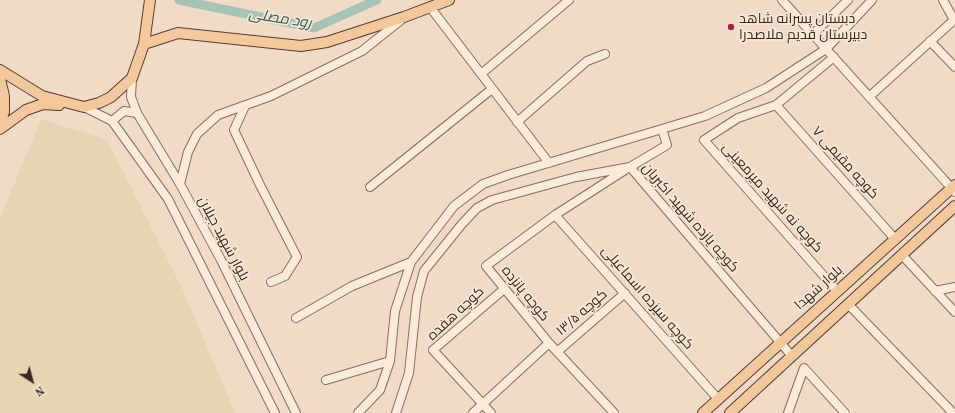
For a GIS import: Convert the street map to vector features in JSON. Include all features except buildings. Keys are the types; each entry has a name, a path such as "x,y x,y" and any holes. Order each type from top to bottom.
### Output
{"main road":[{"path":"0,129 26,110 43,104 84,107 99,103 111,97 132,78 144,44 150,0"},
{"path":"144,44 178,33 301,46 327,42 404,17 449,0"},
{"path":"0,70 42,96 84,107"},
{"path":"0,79 4,96 4,112 0,124"},
{"name":"بلوار شهدا","path":"703,413 780,342 954,188"},
{"path":"730,413 791,355 955,206"}],"street":[{"path":"481,74 570,0"},
{"path":"782,0 826,50 954,188"},
{"path":"813,34 848,0"},
{"path":"358,413 380,390 390,361 395,311 411,262 454,206 468,194 483,184 705,116 766,88 826,50 872,0"},
{"path":"869,97 954,20 943,0"},
{"path":"430,7 549,163"},
{"path":"180,184 188,152 197,134 218,115 271,96 362,50 404,17"},
{"path":"930,41 955,67"},
{"path":"517,122 587,61 605,54"},
{"path":"776,105 834,57"},
{"name":"بلوار شهید جیلان","path":"132,78 132,97 137,113 180,184 221,260 296,413"},
{"path":"370,187 492,89"},
{"name":"کوچه نه شهید میرمعینی","path":"776,105 738,118 704,140 837,291"},
{"name":"کوچه مقیمی ۷","path":"776,105 895,239"},
{"path":"245,106 234,130 297,257 285,276 271,282"},
{"path":"84,107 112,120 168,199 275,413"},
{"path":"112,120 124,111 137,113"},
{"name":"کوچه یازده شهید اکبریان","path":"662,129 666,145 630,167 791,355"},
{"path":"396,413 409,373 417,297 424,271 477,208 492,200 569,179 630,167"},
{"name":"کوچه پانزده","path":"614,413 549,343 486,266 555,215 630,167"},
{"name":"کوچه سیزده اسماعیلی","path":"555,215 718,399"},
{"path":"902,255 955,312"},
{"path":"296,318 352,286 411,262"},
{"path":"935,291 955,287"},
{"name":"کوچه هفده","path":"491,413 433,350 504,288"},
{"name":"کوچه ۱۳/۵","path":"557,352 625,293"},
{"path":"848,304 953,413"},
{"path":"473,413 549,343"},
{"path":"326,380 390,361"},
{"path":"788,413 804,368 845,413"}],"shaded area":[{"path":"41,119 107,140 182,288 235,413 0,413 0,219"}],"waterway":[{"name":"رود مصلی","path":"179,0 314,28 377,0"}],"place":[{"name":"دبستان پسرانه شاهد دبیرستان قدیم ملاصدرا","path":"731,27"}]}
